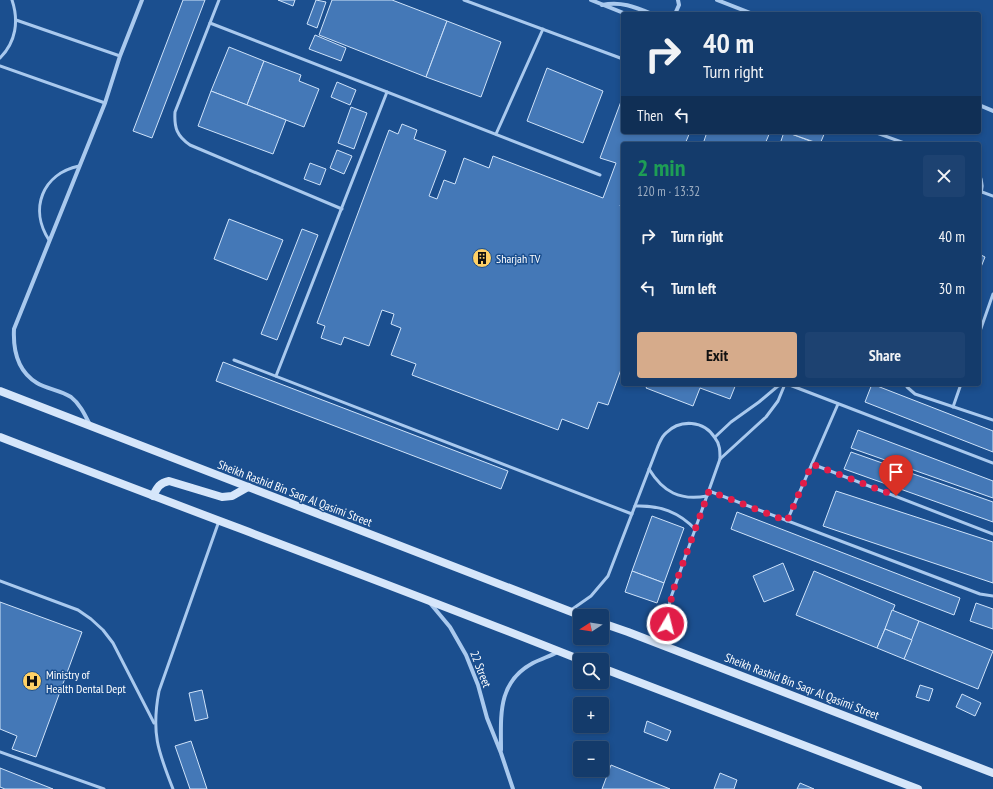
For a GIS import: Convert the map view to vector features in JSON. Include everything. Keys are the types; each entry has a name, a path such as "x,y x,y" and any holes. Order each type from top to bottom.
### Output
{"main road":[{"name":"Sheikh Rashid Bin Saqr Al Qasimi Street","path":"0,391 573,613"},
{"path":"0,437 428,600 573,657"},
{"path":"153,496 159,485 163,482 169,481 222,497 232,496 248,487"},
{"name":"Sheikh Rashid Bin Saqr Al Qasimi Street","path":"609,626 993,773"},
{"path":"609,671 918,789"}],"street":[{"path":"91,427 80,408 71,398 36,382 25,372 17,359 13,344 14,329 105,103 120,56 142,0"},
{"path":"591,0 621,12"},
{"path":"676,12 679,5 678,0"},
{"path":"716,0 748,12"},
{"path":"602,5 612,3 630,5 647,12"},
{"path":"981,106 993,110"},
{"name":"22 Street","path":"428,600 450,627 466,654 478,684 493,736 501,753 513,789"},
{"name":"22 Street","path":"501,753 502,701 506,689 513,679 532,663 560,652"}],"lane":[{"path":"0,58 6,52 14,37 16,20 12,0"},
{"path":"219,0 175,112 174,122 182,140 190,145 342,209"},
{"path":"464,0 621,58"},
{"path":"16,20 120,56"},
{"path":"210,22 600,175"},
{"path":"496,134 543,29"},
{"path":"0,66 105,103"},
{"path":"276,376 387,92"},
{"path":"880,134 902,142"},
{"path":"50,240 41,225 39,216 39,207 43,194 49,183 55,177 70,168 79,166"},
{"path":"981,179 982,192 993,196"},
{"path":"981,328 993,294"},
{"path":"234,360 632,514"},
{"path":"715,437 731,422 764,399 778,386"},
{"path":"720,459 766,417 778,401 784,386"},
{"path":"790,386 993,463"},
{"path":"907,386 915,394 993,420"},
{"path":"953,407 960,386"},
{"path":"787,521 838,404"},
{"path":"569,611 591,596 608,576 664,433 676,425 690,423 705,427 715,437 720,447 720,459 696,530 674,588 668,612 667,624 670,648"},
{"path":"812,464 993,534"},
{"path":"649,469 655,479 673,494 696,498 707,496"},
{"path":"709,491 980,594 993,596"},
{"path":"635,506 646,506 669,510 679,515 696,530"},
{"path":"173,789 156,740 156,708 159,691 219,521"},
{"path":"0,581 78,610 97,625 113,643 155,724"},
{"path":"0,752 104,789"}],"building":[{"path":"183,0 205,0 152,138 133,131"},
{"path":"278,0 295,0 293,6"},
{"path":"316,0 326,2 317,28 307,24"},
{"path":"332,0 392,0 447,21 426,77 319,35"},
{"path":"447,21 501,42 481,97 426,77"},
{"path":"315,35 346,48 341,61 309,49"},
{"path":"229,47 264,61 247,105 211,91"},
{"path":"264,61 301,75 299,81 319,89 304,127 247,105"},
{"path":"547,68 603,91 583,143 527,121"},
{"path":"337,82 356,90 350,105 331,97"},
{"path":"211,91 286,120 273,154 198,126"},
{"name":"Sharjah TV","path":"621,101 621,134 689,134 686,142 621,142 621,369 608,405 598,402 588,429 562,419 558,430 412,375 416,364 391,355 401,328 391,324 394,314 382,310 369,346 344,337 341,345 321,338 325,326 317,323 389,130 398,134 402,124 417,130 414,139 446,151 429,196 437,199 444,180 455,184 464,158 489,168 493,156 603,198 616,163 600,158"},
{"path":"351,107 367,113 354,149 338,143"},
{"path":"706,134 769,134 766,142 704,142"},
{"path":"783,134 791,134 813,142 781,142"},
{"path":"792,134 824,134 821,142 814,142"},
{"path":"337,150 352,156 344,174 330,168"},
{"path":"310,163 326,169 320,185 304,179"},
{"path":"229,219 283,240 267,280 214,259"},
{"path":"302,229 318,235 277,340 261,334"},
{"path":"981,255 985,257 981,267"},
{"path":"223,362 508,471 501,489 216,381"},
{"path":"647,386 735,386 730,399 700,388 693,406 646,388"},
{"path":"871,386 877,386 993,431 993,452 865,402"},
{"path":"858,430 993,481 993,498 851,448"},
{"path":"851,452 993,502 993,522 844,469"},
{"path":"836,491 993,542 993,583 823,526"},
{"path":"737,512 960,598 954,615 731,529"},
{"path":"652,516 684,528 664,583 632,571"},
{"path":"783,563 794,590 764,602 753,576"},
{"path":"632,571 664,583 657,603 625,592"},
{"path":"814,571 895,605 877,648 796,615"},
{"name":"Ministry of Health Dental Dept","path":"0,602 82,632 36,757 12,749 17,736 0,729"},
{"path":"976,603 993,609 993,629 970,621"},
{"path":"892,610 919,621 912,640 885,629"},
{"path":"919,621 993,651 978,689 904,659"},
{"path":"885,629 912,640 904,659 877,648"},
{"path":"920,685 933,689 929,701 916,697"},
{"path":"202,690 208,718 195,721 189,693"},
{"path":"962,694 981,703 975,716 956,707"},
{"path":"647,721 671,731 667,741 644,732"},
{"path":"191,741 207,789 190,789 175,746"},
{"path":"611,765 670,789 602,789 606,777 609,777"},
{"path":"0,768 53,789 5,789 0,787"},
{"path":"720,773 737,780 734,789 714,789"},
{"path":"800,783 814,789 797,789"}],"place":[{"name":"Sharjah TV","path":"482,258"},
{"name":"Ministry of Health Dental Dept","path":"32,681"}],"route":[{"path":"667,624 670,600 709,491 787,521 812,464 896,496"}]}
